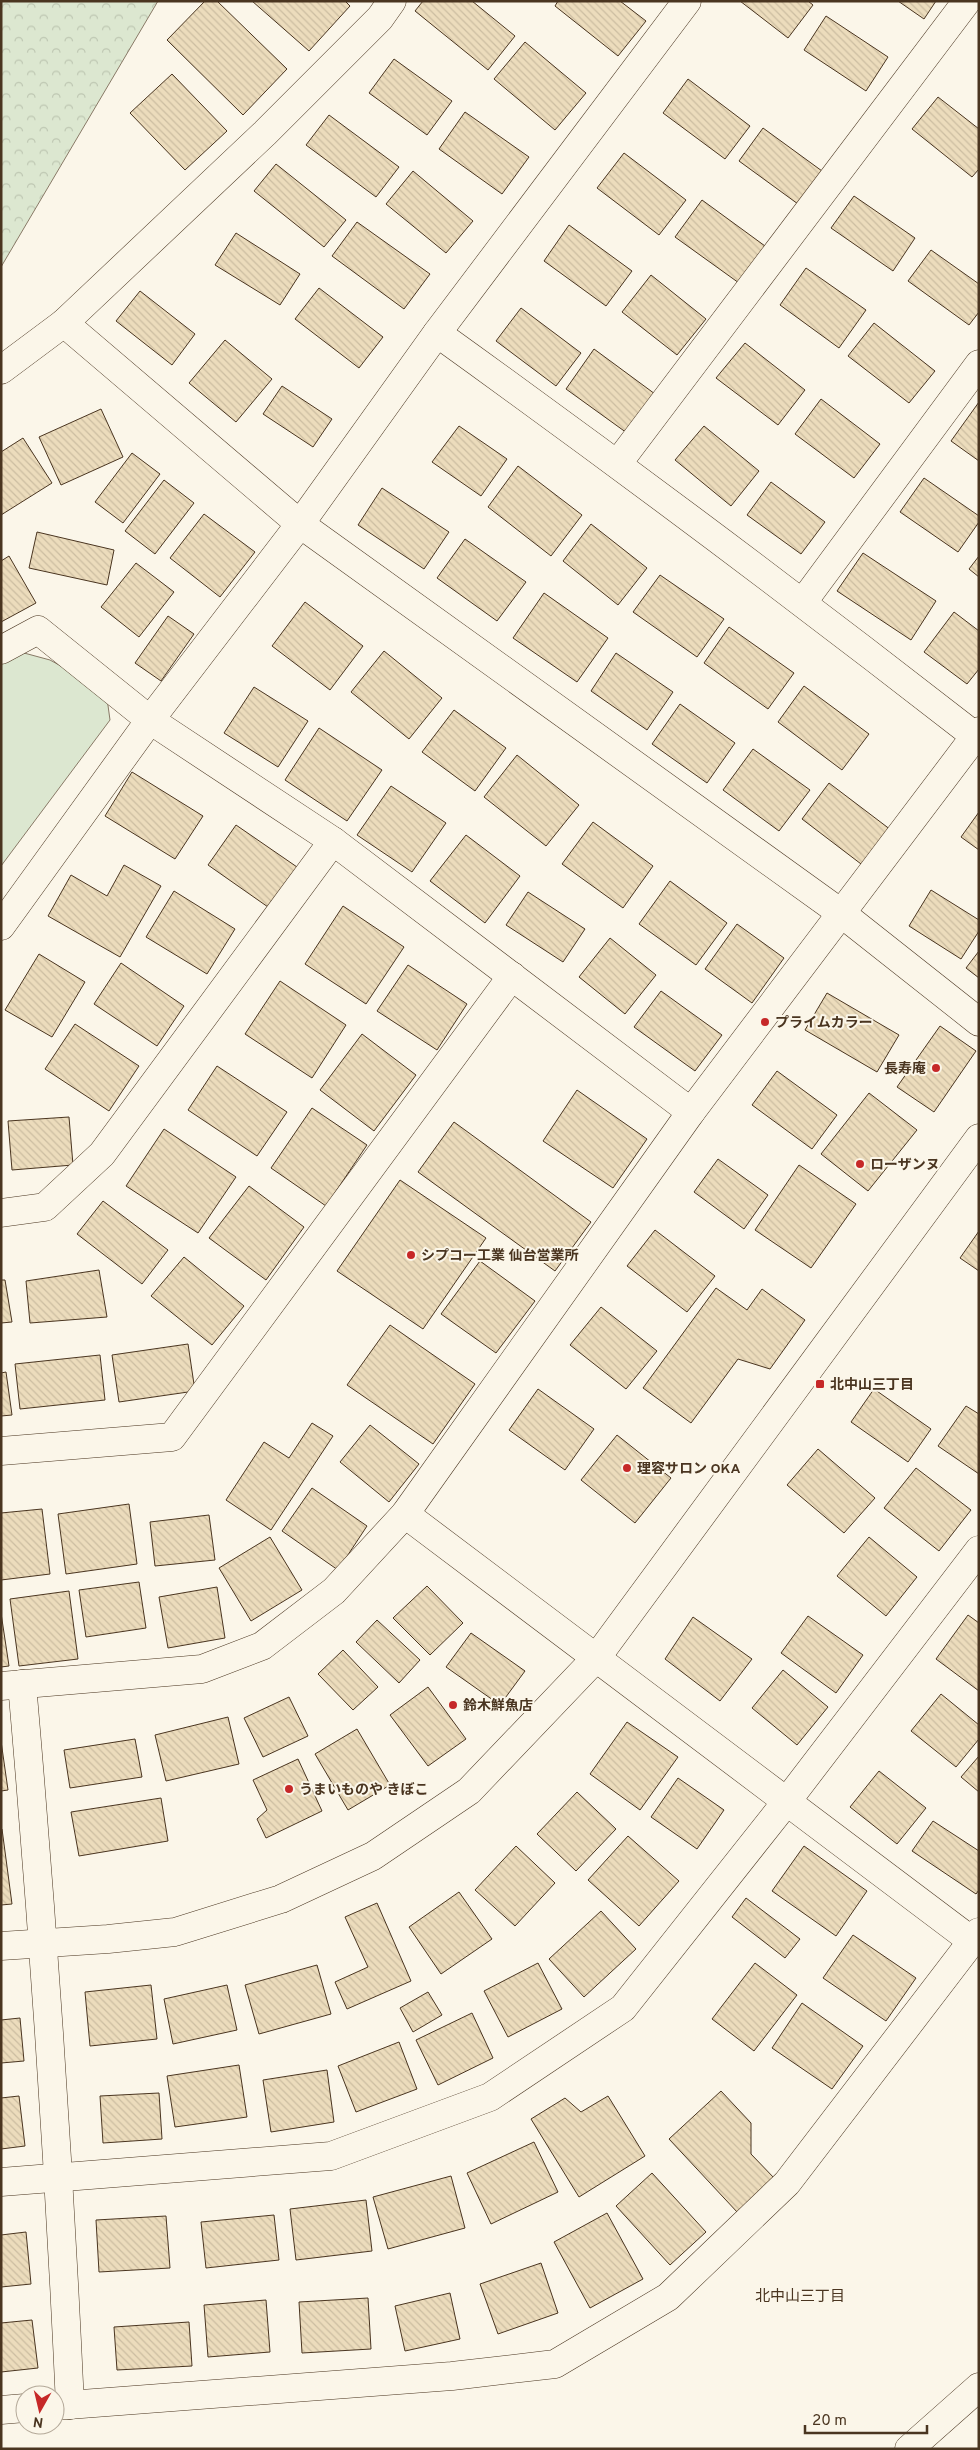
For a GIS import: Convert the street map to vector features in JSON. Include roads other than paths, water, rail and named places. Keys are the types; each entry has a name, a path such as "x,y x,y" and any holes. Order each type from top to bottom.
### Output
{"street":[{"path":"1,370 64,323 264,133 380,18 392,1"},
{"path":"1,926 150,720 300,524 437,333 688,1"},
{"path":"618,463 967,1"},
{"path":"64,323 300,524 841,912 979,1022"},
{"path":"63,2385 60,2178 44,1942 12,1685 202,1669 262,1646 334,1591 405,1514 691,1112 977,734 618,463 437,333"},
{"path":"803,602 979,364"},
{"path":"1,650 38,630 150,720 333,841 691,1112"},
{"path":"1,1213 45,1207 102,1154 333,841"},
{"path":"1,1451 172,1437 512,976"},
{"path":"1,1946 108,1939 175,1932 280,1899 373,1856 469,1791 597,1657 979,1138"},
{"path":"65,2406 452,2376 555,2364 668,2297 787,2183 975,1937 787,1801 405,1514"},
{"path":"1,2182 331,2156 490,2097 623,2008 787,1801 979,1550"},
{"path":"909,2449 979,2387"},
{"path":"1,2410 15,2409"}],"place":[{"name":"プライムカラー","path":"765,1022"},
{"name":"長寿庵","path":"936,1068"},
{"name":"ローザンヌ","path":"860,1164"},
{"name":"シプコー工業 仙台営業所","path":"411,1255"},
{"name":"北中山三丁目","path":"820,1384"},
{"name":"理容サロン OKA","path":"627,1468"},
{"name":"鈴木鮮魚店","path":"453,1705"},
{"name":"うまいものや きぼこ","path":"289,1789"}],"district":[{"name":"北中山三丁目","path":"800,2296"}]}
